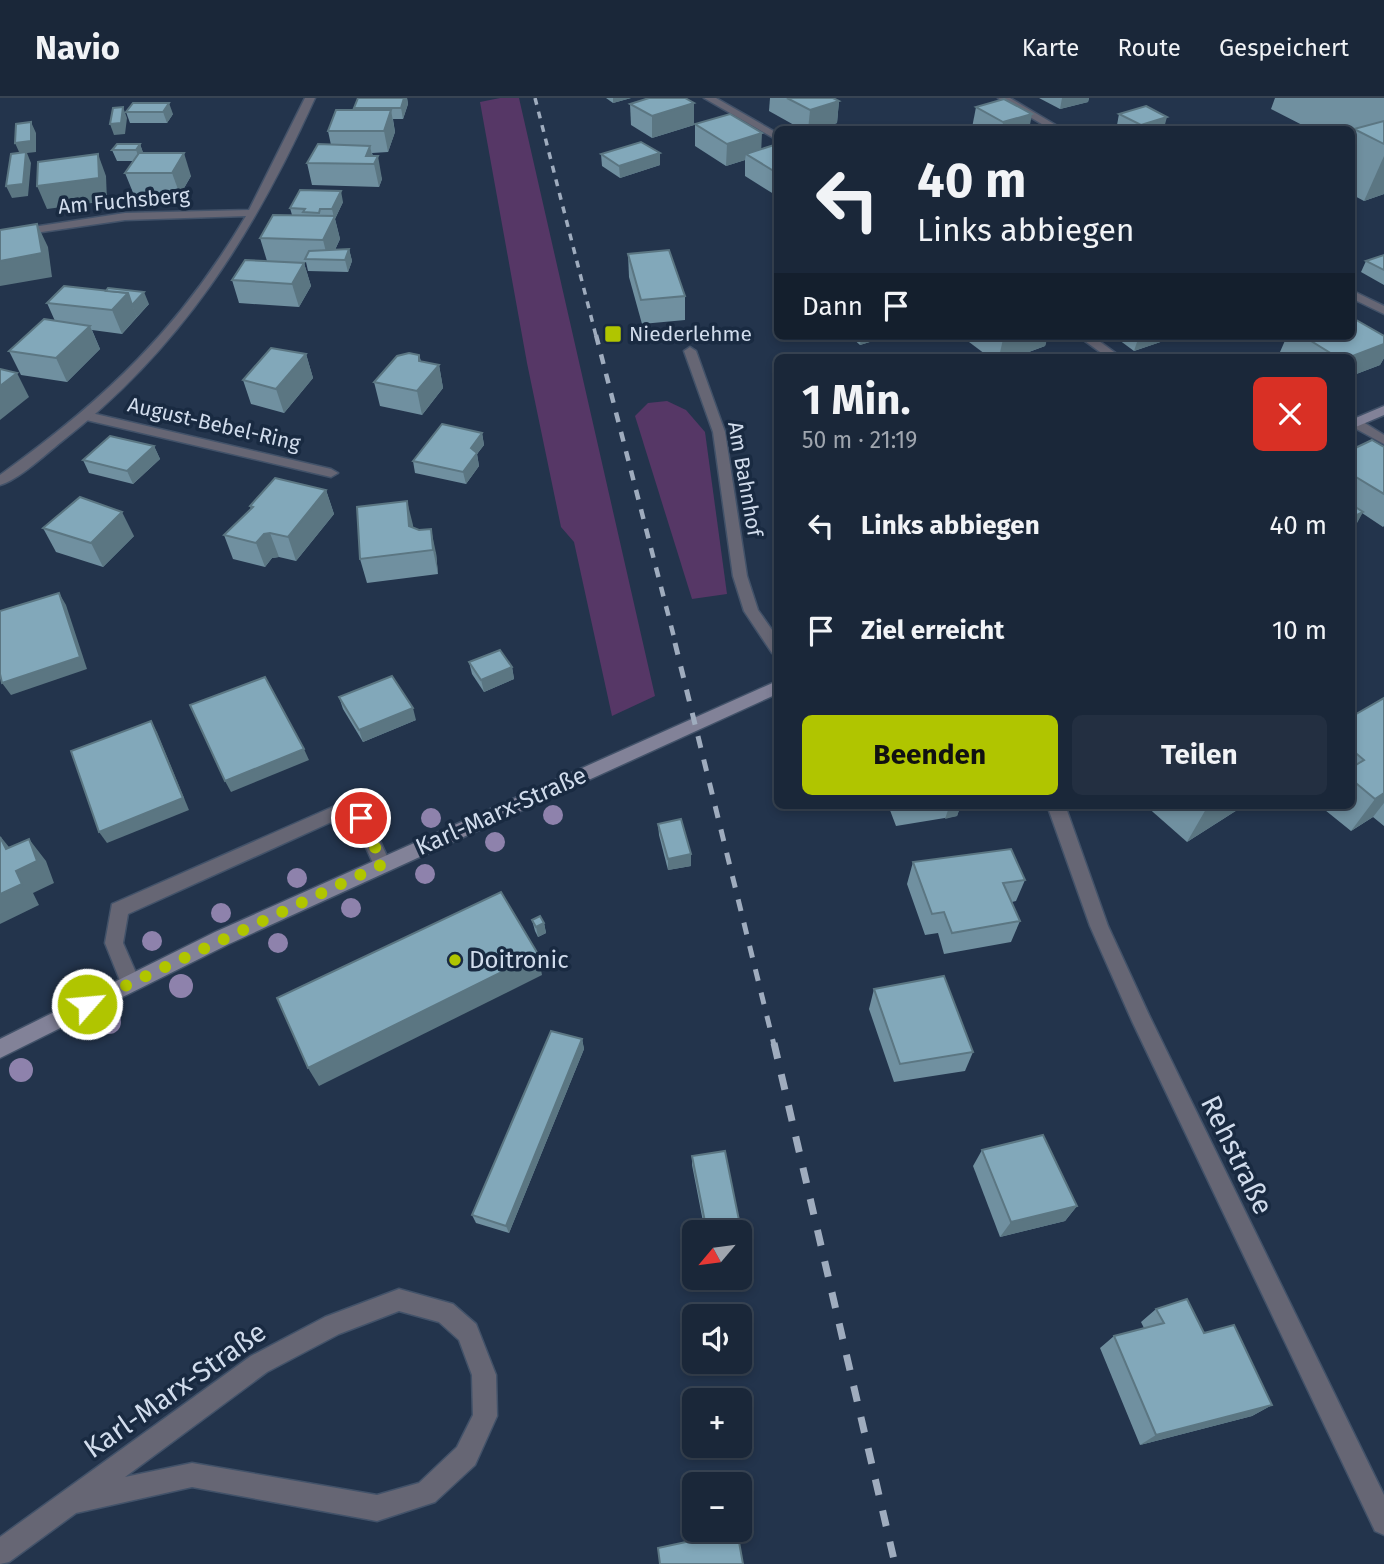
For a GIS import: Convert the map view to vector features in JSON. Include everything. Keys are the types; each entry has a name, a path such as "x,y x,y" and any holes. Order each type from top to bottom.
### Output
{"street":[{"name":"August-Bebel-Ring","path":"0,481 87,416 140,368 179,324 226,261 281,163 310,98"},
{"path":"709,98 774,135"},
{"path":"1003,98 1052,126"},
{"name":"Am Fuchsberg","path":"0,235 27,229 165,215 252,213"},
{"path":"1355,295 1384,312"},
{"path":"1090,340 1111,354"},
{"name":"Am Bahnhof","path":"690,351 719,432 740,576 751,611 774,645"},
{"path":"1355,423 1384,410"},
{"name":"August-Bebel-Ring","path":"87,416 331,473"},
{"path":"1355,425 1384,440"},
{"name":"Karl-Marx-Straße","path":"0,1049 130,982 383,864 774,688"},
{"name":"Rehstraße","path":"1057,809 1098,926 1384,1522"},
{"path":"130,982 114,943 119,909 337,812 361,818 383,864"},
{"name":"Karl-Marx-Straße","path":"0,1553 259,1364 333,1325 399,1300 444,1312 468,1332 484,1375 485,1416 466,1456 426,1493 377,1508 192,1475 72,1501"}],"shaded area":[{"path":"519,98 655,696 612,716 574,542 561,527 527,363 480,102"},
{"path":"667,401 686,410 705,432 727,594 692,599 635,416 648,403"}],"building":[{"path":"358,98 404,98 401,108 354,108"},
{"path":"649,98 685,98 694,103 652,116 630,104"},
{"path":"787,98 833,98 839,101 810,110"},
{"path":"1004,99 1032,114 1003,122 976,107"},
{"path":"133,103 169,103 163,112 126,112"},
{"path":"1146,106 1167,117 1141,125 1119,114"},
{"path":"123,107 121,123 110,124 113,108"},
{"path":"336,110 391,110 384,131 328,131"},
{"path":"730,114 762,133 727,144 695,124"},
{"path":"1384,121 1384,144 1355,130"},
{"path":"31,122 31,141 15,143 16,124"},
{"path":"641,142 660,153 619,166 601,154"},
{"path":"117,144 140,144 136,150 112,150"},
{"path":"318,144 370,146 366,156 378,156 374,164 307,163"},
{"path":"774,145 774,171 746,154"},
{"path":"26,152 23,184 6,186 11,154"},
{"path":"139,153 184,153 172,173 125,173"},
{"path":"98,154 99,178 37,186 38,162"},
{"path":"300,190 341,191 332,209 320,209 319,213 290,208"},
{"path":"273,215 335,216 323,240 260,238"},
{"path":"37,224 42,253 0,261 0,230"},
{"path":"349,249 345,260 305,259 309,251"},
{"path":"669,250 685,296 641,300 628,254"},
{"path":"1384,255 1384,270 1366,261"},
{"path":"245,260 304,263 292,284 232,280"},
{"path":"64,286 128,293 112,310 47,303"},
{"path":"108,288 144,292 132,305 128,293 106,291"},
{"path":"44,319 90,326 56,358 9,351"},
{"path":"1355,319 1384,336 1384,344 1355,355 1332,354 1309,340 1355,340"},
{"path":"271,348 306,354 276,389 243,380"},
{"path":"409,353 419,355 419,361 439,365 417,391 374,382 397,356"},
{"path":"0,369 17,373 0,386"},
{"path":"442,424 482,433 471,448 477,453 463,472 413,461"},
{"path":"110,436 154,446 127,471 83,460"},
{"path":"1372,440 1384,447 1384,494 1355,476 1355,448"},
{"path":"275,478 326,490 288,537 264,534 256,543 224,535 253,507 250,506"},
{"path":"80,497 122,512 91,543 43,528"},
{"path":"407,501 409,526 419,530 431,529 433,550 360,559 357,507"},
{"path":"1355,507 1363,512 1355,516"},
{"path":"59,593 80,657 2,683 0,611"},
{"path":"500,650 512,667 481,680 469,662"},
{"path":"392,676 413,708 359,730 339,697"},
{"path":"265,677 304,749 225,781 190,705"},
{"path":"1384,698 1384,793 1375,799 1355,782 1355,766 1364,760 1355,752 1355,715"},
{"path":"151,721 183,798 99,832 71,751"},
{"path":"681,819 691,854 668,859 658,824"},
{"path":"0,837 6,849 29,839 37,861 16,871 22,884 0,894"},
{"path":"1011,849 1025,880 1003,883 1020,921 952,933 944,912 932,914 913,862"},
{"path":"501,892 538,954 308,1068 277,998"},
{"path":"540,916 544,923 536,927 532,920"},
{"path":"944,976 973,1052 900,1064 874,989"},
{"path":"551,1031 582,1039 506,1226 472,1215"},
{"path":"1043,1135 1077,1206 1011,1222 982,1150"},
{"path":"725,1151 739,1220 705,1220 692,1156"},
{"path":"1187,1299 1204,1333 1234,1325 1272,1405 1156,1435 1114,1336 1164,1323 1156,1309"},
{"path":"686,1542 739,1542 743,1564 660,1564 658,1548"}],"railway":[{"path":"535,98 596,336"},
{"path":"596,335 676,645"},
{"path":"675,643 774,1045"},
{"path":"774,1043 895,1564"}],"place":[{"name":"Niederlehme","path":"613,334"},
{"name":"Doitronic","path":"455,960"}],"route":[{"path":"87,1004 383,864 361,818"}]}
